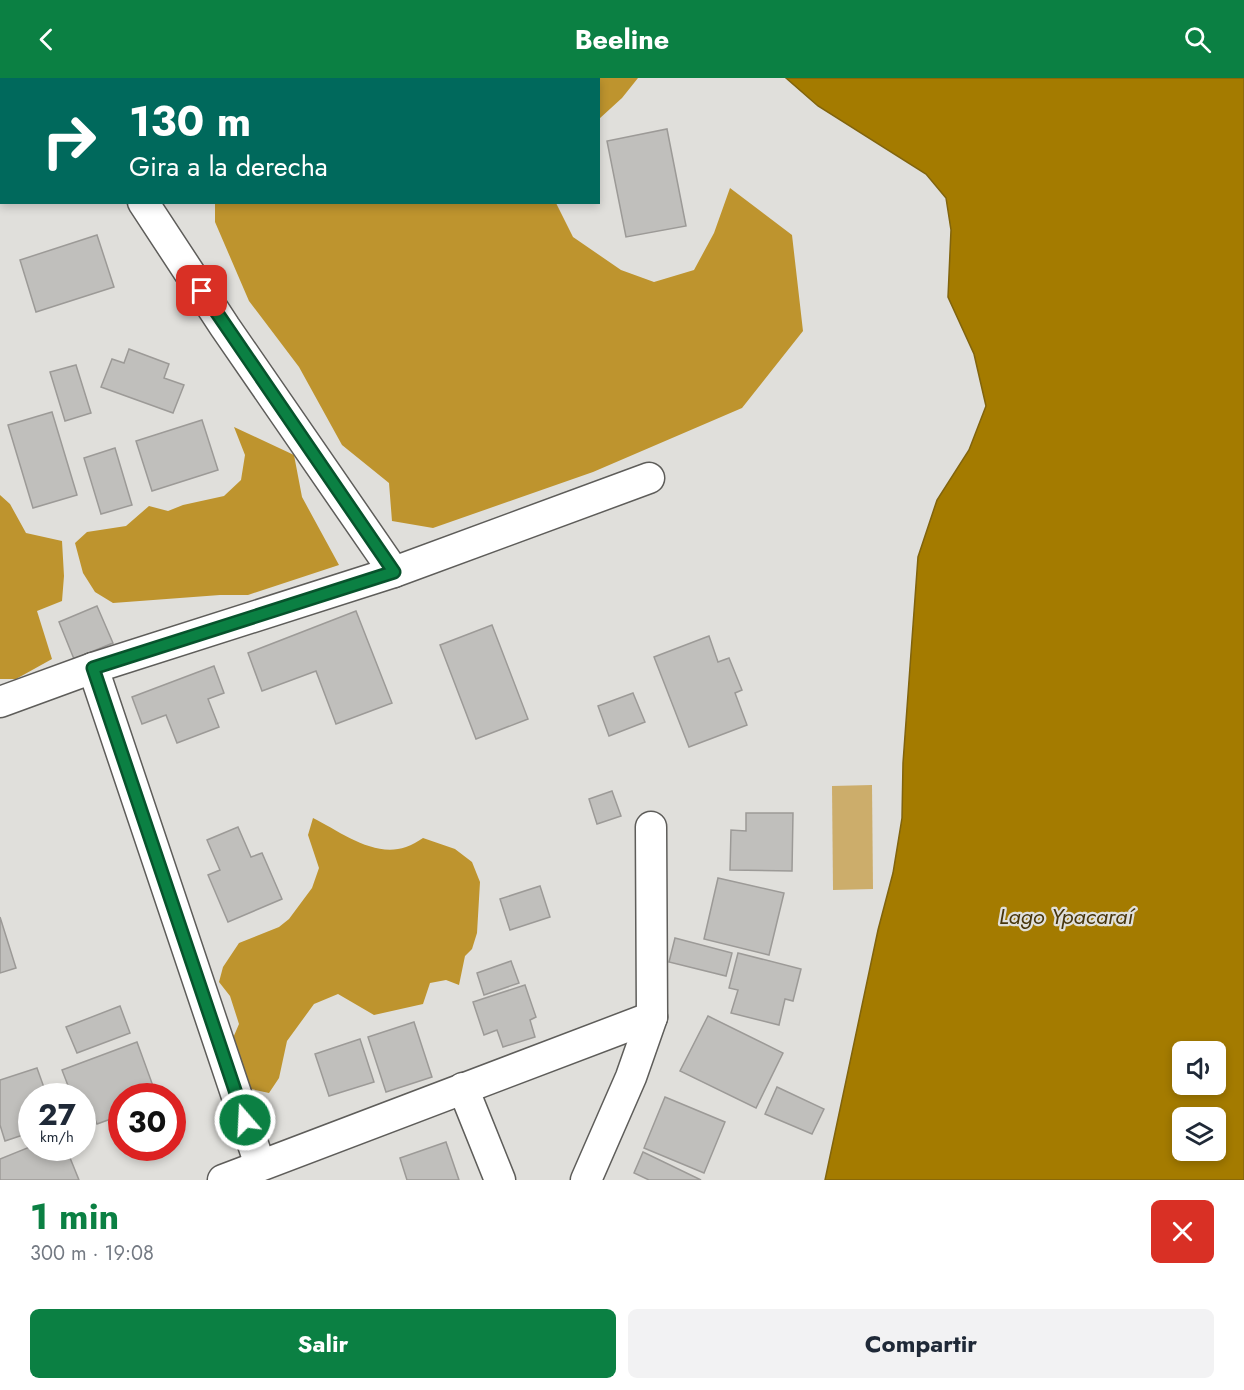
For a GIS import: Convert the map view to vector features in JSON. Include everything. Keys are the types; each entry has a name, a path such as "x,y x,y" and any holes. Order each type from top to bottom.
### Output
{"street":[{"path":"144,204 225,327 394,572"},
{"path":"0,702 93,668 394,572 649,478"},
{"path":"93,668 260,1165"},
{"path":"586,1180 631,1077 652,1017 651,827"},
{"path":"223,1180 652,1017"},
{"path":"463,1088 500,1180"}],"shaded area":[{"path":"600,78 638,78 622,98 600,118"},
{"path":"730,188 792,235 803,331 742,408 593,472 433,528 392,521 389,483 342,445 299,367 249,301 215,222 215,204 556,204 573,237 621,270 654,282 694,270 714,233"},
{"path":"234,427 294,455 302,497 339,565 248,595 113,603 95,592 83,573 75,543 87,532 126,526 149,506 168,511 183,505 224,496 241,480 245,455"},
{"path":"0,495 10,504 26,533 62,541 64,576 62,601 37,611 52,659 16,679 0,679"},
{"path":"872,785 873,889 833,890 832,786"},
{"path":"313,818 358,842 382,849 406,847 423,838 455,849 472,862 480,882 477,933 472,949 465,956 459,985 446,980 430,983 423,1004 374,1015 338,994 314,1004 287,1041 279,1078 269,1093 251,1089 233,1038 239,1024 230,996 219,982 223,967 239,943 279,927 289,919 312,888 319,868 308,835"}],"water":[{"name":"Lago Ypacaraí","path":"786,78 1244,78 1244,1180 825,1180 878,930 893,873 902,818 903,763 918,557 937,500 969,450 986,406 974,354 948,297 951,230 946,198 926,174 818,106"}],"building":[{"path":"667,129 686,226 626,237 607,141"},
{"path":"97,235 114,287 36,312 20,260"},
{"path":"129,349 169,364 164,378 184,385 173,413 101,387 112,359 124,363"},
{"path":"76,365 91,413 65,421 50,372"},
{"path":"52,412 77,495 33,508 8,425"},
{"path":"202,420 218,470 152,491 136,441"},
{"path":"115,448 132,505 101,514 84,458"},
{"path":"97,606 113,643 74,659 59,622"},
{"path":"356,611 392,703 336,724 316,671 262,691 248,653"},
{"path":"492,625 528,719 476,739 440,645"},
{"path":"709,636 718,662 729,658 742,690 735,693 747,725 689,747 654,657"},
{"path":"214,666 224,693 208,699 219,727 177,743 166,715 142,724 132,697"},
{"path":"633,693 645,722 609,736 598,706"},
{"path":"612,791 621,816 597,824 589,799"},
{"path":"746,813 793,813 792,871 730,870 731,830 746,831"},
{"path":"238,827 251,857 262,853 282,899 228,922 208,875 220,870 207,840"},
{"path":"718,878 784,893 769,955 704,939"},
{"path":"540,886 550,917 510,930 500,899"},
{"path":"0,917 16,968 0,973"},
{"path":"675,938 732,953 726,976 669,962"},
{"path":"738,953 801,969 793,1001 785,999 779,1025 731,1013 738,990 729,988"},
{"path":"511,961 519,983 484,995 477,973"},
{"path":"525,985 536,1017 530,1020 535,1037 503,1047 497,1030 484,1035 473,1002"},
{"path":"120,1006 130,1033 77,1053 66,1027"},
{"path":"708,1016 783,1053 756,1108 680,1071"},
{"path":"414,1022 432,1077 386,1092 368,1037"},
{"path":"360,1039 374,1082 329,1096 315,1054"},
{"path":"137,1042 152,1083 108,1083 108,1120 97,1124 96,1083 67,1083 62,1070"},
{"path":"37,1068 42,1083 18,1083 18,1137 5,1141 0,1125 0,1080"},
{"path":"777,1087 824,1109 812,1134 765,1114"},
{"path":"665,1097 725,1122 704,1173 644,1148"},
{"path":"446,1142 459,1180 407,1180 400,1158"},
{"path":"18,1152 18,1161 71,1161 79,1180 0,1180 0,1159"},
{"path":"643,1152 701,1180 649,1180 634,1173"}],"route":[{"path":"202,291 394,572 93,668 245,1120"}]}
